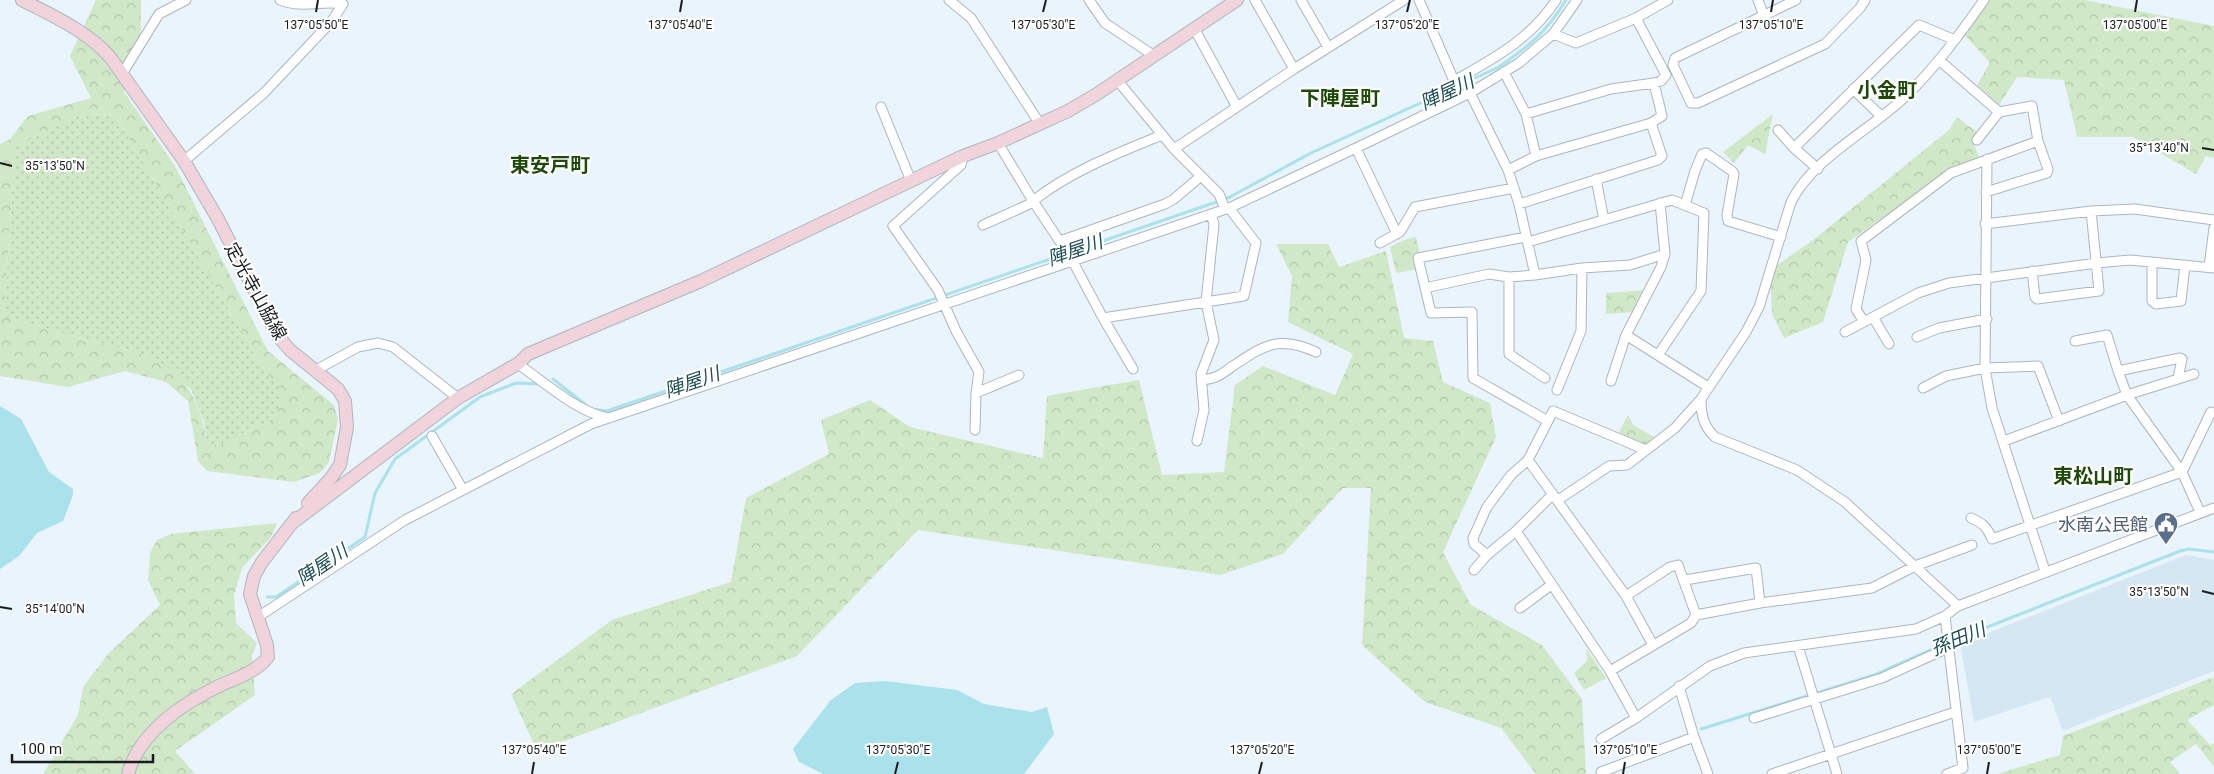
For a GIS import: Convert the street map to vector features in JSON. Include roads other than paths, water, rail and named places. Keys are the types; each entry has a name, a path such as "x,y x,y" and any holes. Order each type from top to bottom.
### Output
{"street":[{"name":"定光寺山脇線","path":"22,0 52,15 100,46 184,161 218,220 277,335 290,350 338,389 345,401 347,427 340,465 332,478 291,524 262,562 254,576 250,594 267,645 268,657 262,665 201,695 178,710 148,738 130,767 128,774"},
{"path":"122,74 159,14 186,0"},
{"path":"184,161 264,93 331,22 343,4 335,2 308,5 280,0"},
{"path":"949,0 971,18 1040,124"},
{"path":"291,524 458,398 518,364 528,354 701,281 963,156 998,143 1068,111 1236,0"},
{"path":"1255,0 1294,69"},
{"path":"1301,0 1328,47"},
{"path":"1174,149 1294,69 1404,0"},
{"path":"1419,0 1460,95"},
{"path":"1454,82 1497,57 1529,34 1556,0"},
{"path":"1067,251 1211,214 1356,148 1460,95 1470,93 1519,63 1554,34 1578,0"},
{"path":"1554,34 1576,44 1636,18 1668,0"},
{"path":"1758,0 1764,16"},
{"path":"1796,0 1675,58 1673,65 1691,102 1698,103 1825,44 1860,8 1865,0"},
{"path":"1474,570 1487,555 1555,497 1609,466 1627,465 1675,428 1701,399 1746,332 1759,307 1791,202 1797,191 1818,168 1904,97 1939,60 1984,0"},
{"path":"1092,1 1105,23 1153,55"},
{"path":"1526,114 1611,89 1661,81 1666,75 1636,18"},
{"path":"1794,148 1919,25 1954,40"},
{"path":"1194,28 1237,107"},
{"path":"1939,60 2000,112"},
{"path":"1504,72 1526,114 1536,156"},
{"path":"1103,318 1244,296 1256,242 1226,208 1220,196 1174,149 1117,80"},
{"path":"1508,170 1536,156 1651,123 1662,116 1654,83"},
{"path":"1854,90 1881,116"},
{"path":"1470,93 1508,170 1519,204 1535,275"},
{"path":"1977,140 2000,112 2032,106 2038,141 2048,169 2047,173 1986,192"},
{"path":"880,107 912,181"},
{"path":"1519,204 1658,160 1662,156 1651,123"},
{"path":"1778,130 1794,148 1818,168"},
{"path":"983,225 1034,202 1057,184 1142,141 1162,135"},
{"path":"1864,322 1856,309 1866,260 1861,242 1951,173 2038,141"},
{"path":"998,143 1067,251 1133,369"},
{"path":"1356,148 1396,234"},
{"path":"1685,205 1695,171 1702,154 1706,153 1734,174 1727,214 1728,221 1781,237"},
{"path":"963,156 961,165 894,226 941,299 979,372 976,393 975,430"},
{"path":"1987,159 1985,224 1987,319 1985,368 1992,408 2045,571"},
{"path":"258,617 405,520 591,424 941,299 1067,251 1174,200 1201,176"},
{"path":"1596,179 1604,220"},
{"path":"1380,243 1400,232 1415,207 1514,188"},
{"path":"1548,421 1473,378 1472,312 1431,313 1418,258 1527,240 1672,200 1685,205 1704,213 1701,291 1658,355"},
{"path":"1610,381 1626,335 1661,267 1665,254 1660,204"},
{"path":"1985,224 2135,209 2214,220"},
{"path":"2032,271 2035,297 2038,299 2099,291 2091,212"},
{"path":"1197,441 1204,410 1201,374 1214,340 1206,302 1214,224 1211,214"},
{"path":"1845,332 1918,293 1949,283 2130,260 2212,267 2214,228"},
{"path":"1425,288 1489,274 1509,278 1582,268 1630,265 1665,254"},
{"path":"2152,263 2152,301 2156,304 2180,301 2185,266"},
{"path":"1557,390 1581,331 1582,268"},
{"path":"1509,278 1509,354 1545,378"},
{"path":"1873,317 1889,344"},
{"path":"1917,337 1939,328 1987,319"},
{"path":"1626,335 1708,387"},
{"path":"2075,341 2107,335 2127,395 2182,472 2200,512"},
{"path":"1202,380 1215,379 1261,347 1282,342 1299,344 1316,352"},
{"path":"316,370 358,347 378,343 393,347 458,398"},
{"path":"2118,371 2180,358 2182,359 2178,378"},
{"path":"518,364 575,404 599,416 609,418"},
{"path":"1923,388 1946,376 1985,368 2038,366 2059,420"},
{"path":"2004,442 2127,395 2194,374"},
{"path":"976,393 1019,375"},
{"path":"1701,399 1701,414 1708,431 1715,436 1797,470 1844,502 1958,606"},
{"path":"1487,555 1474,544 1473,538 1487,507 1511,475 1528,460 1553,411 1646,450"},
{"path":"1971,518 1988,528 1992,539 2182,472 2211,412"},
{"path":"432,436 463,490"},
{"path":"1528,460 1626,596 1653,645"},
{"path":"1601,739 1636,718 1710,666 1744,653 1916,629 1945,616 1958,606 2045,571 2214,508"},
{"path":"1516,531 1610,671 1636,718"},
{"path":"1610,671 1691,623 1696,615 1760,603 1872,588 1915,566 1972,545"},
{"path":"1626,596 1670,567 1678,564 1696,615"},
{"path":"1685,580 1756,568 1760,603"},
{"path":"1520,608 1551,585"},
{"path":"1945,616 1963,768 1946,774"},
{"path":"1754,718 1814,695 1882,678 1949,643"},
{"path":"1798,646 1837,774"},
{"path":"1679,686 1694,737 1708,774"},
{"path":"1772,774 1955,712"},
{"path":"1601,772 1694,737"}],"water":[{"path":"0,406 21,419 49,472 73,489 73,495 63,521 37,533 19,556 0,569"},
{"path":"885,681 957,690 984,704 1032,712 1047,707 1054,734 1024,774 823,774 799,762 793,749 831,700 855,683"}],"waterway":[{"name":"陣屋川","path":"553,379 591,409 607,411 1228,198 1311,153 1499,67 1537,38 1566,0"},
{"name":"陣屋川","path":"267,597 276,597 365,537 375,493 395,459 480,397 516,383 541,384"},
{"name":"孫田川","path":"1701,729 1874,675 1937,647 2180,551 2189,549 2214,552"}],"place":[{"name":"水南公民館","path":"2166,545"}],"district":[{"name":"小金町","path":"1887,90"},
{"name":"下陣屋町","path":"1340,98"},
{"name":"東安戸町","path":"550,165"},
{"name":"東松山町","path":"2093,476"}]}
